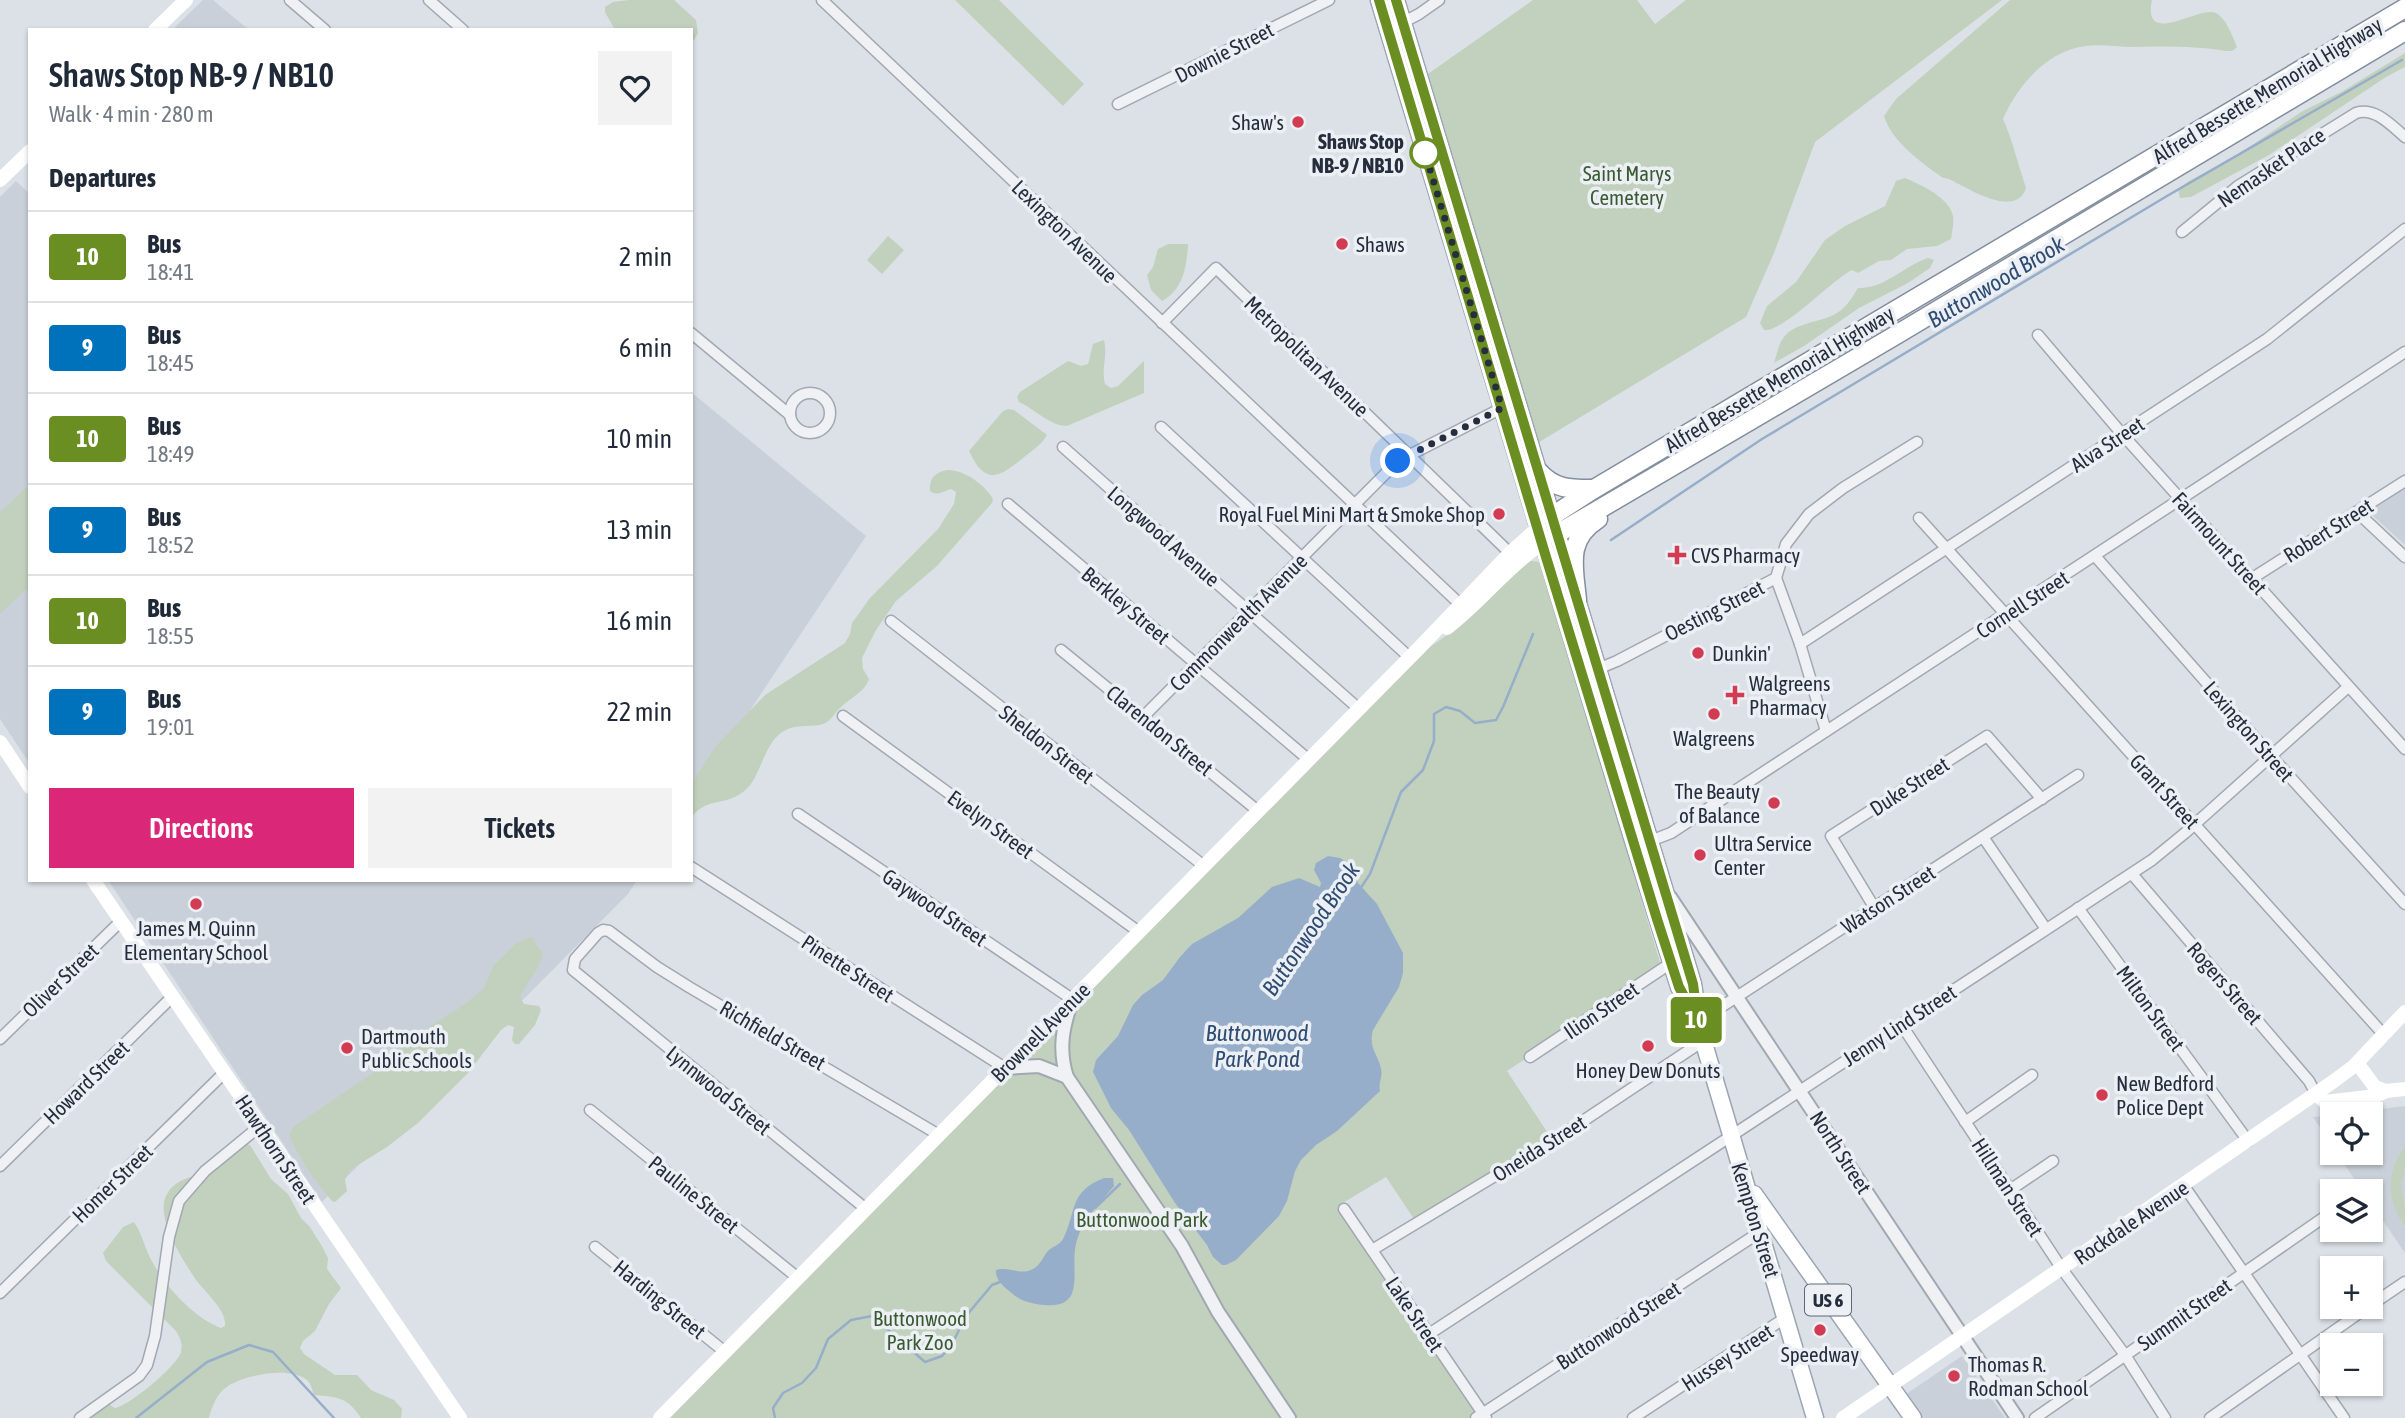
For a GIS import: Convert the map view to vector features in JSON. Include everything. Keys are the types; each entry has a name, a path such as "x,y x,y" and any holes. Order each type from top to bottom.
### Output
{"highway":[{"name":"Alfred Bessette Memorial Highway","path":"1547,530 1594,489 2405,8"},
{"name":"Alfred Bessette Memorial Highway","path":"1547,530 1685,458 2405,31"},
{"path":"1577,600 1573,556 1581,534 1590,524 1639,495 1685,458"},
{"path":"1539,472 1564,489 1594,489"}],"main road":[{"path":"157,28 186,0"},
{"name":"US 6","path":"1379,0 1395,26 1462,247"},
{"name":"US 6","path":"1395,26 1396,0"},
{"path":"0,180 28,153"},
{"name":"Kempton Street","path":"1462,247 1502,408 1547,530 1577,600 1590,671"},
{"name":"Kempton Street","path":"1462,247 1539,472 1547,530 1670,933 1693,984 1703,1041 1815,1418"},
{"name":"Brownell Avenue","path":"660,1418 1409,657 1464,608 1514,557 1547,530"},
{"path":"0,742 28,784"},
{"name":"Kempton Street","path":"1642,844 1664,887 1671,963 1679,987 1698,1022"},
{"name":"Hawthorn Street","path":"94,882 460,1418"},
{"name":"Rockdale Avenue","path":"1843,1418 2316,1094 2357,1063 2405,1012"},
{"path":"2357,1063 2375,1087 2386,1091"},
{"path":"2316,1094 2325,1102 2376,1096 2386,1091 2405,1089"},
{"name":"US 6","path":"1745,1181 1913,1418"}],"street":[{"path":"290,0 324,28"},
{"path":"429,0 461,28"},
{"name":"Lexington Avenue","path":"822,0 1464,608"},
{"name":"Downie Street","path":"1118,104 1329,0"},
{"path":"1395,26 1439,0"},
{"name":"Nemasket Place","path":"2182,232 2249,178 2347,118 2365,111 2375,113 2405,137"},
{"name":"Alva Street","path":"1800,644 2267,339 2405,229"},
{"name":"Metropolitan Avenue","path":"1162,323 1216,268 1514,557"},
{"path":"693,335 790,415 796,427 815,432 825,425 829,412 825,400 808,393 793,403 790,415"},
{"name":"Fairmount Street","path":"2038,335 2122,434 2405,749"},
{"name":"Cornell Street","path":"1642,844 1671,833 2405,352"},
{"name":"Commonwealth Avenue","path":"1143,717 1398,461 1502,408"},
{"path":"1161,427 1409,657"},
{"name":"Oesting Street","path":"1590,671 1776,578 1786,544 1809,514 1842,489 1917,442"},
{"name":"Longwood Avenue","path":"1063,447 1359,709"},
{"name":"Robert Street","path":"2251,579 2405,481"},
{"name":"Berkley Street","path":"1008,504 1308,760"},
{"path":"2357,512 2405,557"},
{"name":"Grant Street","path":"1919,518 2384,1035"},
{"name":"Lexington Street","path":"2095,556 2271,757 2405,904"},
{"path":"1776,578 1800,644 1826,731"},
{"name":"Sheldon Street","path":"891,621 1204,866"},
{"name":"Clarendon Street","path":"1061,650 1258,811"},
{"name":"Jenny Lind Street","path":"1429,1334 2132,874 2171,845 2348,687"},
{"name":"Evelyn Street","path":"843,716 1139,932"},
{"name":"Duke Street","path":"1874,907 1831,836 1898,792 1987,736 2042,799"},
{"name":"Watson Street","path":"1698,1022 2078,775"},
{"name":"Gaywood Street","path":"798,814 1072,999"},
{"path":"1983,837 2046,929"},
{"name":"Pinette Street","path":"693,868 1005,1068"},
{"name":"Rogers Street","path":"2132,874 2309,1081 2316,1094"},
{"name":"North Street","path":"1664,887 2017,1418"},
{"name":"Milton Street","path":"2078,908 2248,1141"},
{"name":"Oliver Street","path":"0,1039 121,921"},
{"name":"Richfield Street","path":"573,970 575,959 598,933 603,930 609,932 657,967 939,1135"},
{"name":"Ilion Street","path":"1531,1057 1671,963"},
{"name":"Lynnwood Street","path":"573,970 866,1209"},
{"name":"Howard Street","path":"0,1166 172,997"},
{"path":"1072,999 1063,1026 1061,1044 1067,1077 1182,1246 1218,1312 1289,1418"},
{"name":"Hillman Street","path":"1901,1024 2062,1269 2125,1355 2165,1418"},
{"name":"Oneida Street","path":"1372,1250 1553,1141 1703,1041"},
{"path":"1005,1068 1040,1066 1067,1077"},
{"name":"Homer Street","path":"0,1293 225,1073"},
{"path":"1965,1122 2032,1075"},
{"name":"Pauline Street","path":"590,1110 797,1278"},
{"path":"80,1418 139,1376 147,1366 155,1336 169,1237 179,1201 205,1171 260,1126"},
{"path":"2010,1190 2053,1161"},
{"path":"2184,1186 2344,1418"},
{"name":"Lake Street","path":"1344,1209 1482,1417"},
{"name":"Summit Street","path":"2035,1418 2320,1220"},
{"name":"Buttonwood Street","path":"1482,1417 1760,1232"},
{"name":"Harding Street","path":"595,1247 725,1352"},
{"path":"2383,1297 2405,1282"},
{"name":"Hussey Street","path":"1633,1418 1785,1318"},
{"path":"2210,1418 2351,1319"}],"shaded area":[{"path":"203,0 213,0 247,28 174,28"},
{"path":"16,181 28,192 28,761 0,719 0,197"},
{"path":"693,394 866,536 693,796"},
{"path":"2405,488 2405,545 2369,512"},
{"name":"Dartmouth Public Schools","path":"109,882 636,882 628,894 322,1202"},
{"path":"2405,1106 2405,1253 2383,1221 2383,1179 2354,1179 2345,1165 2383,1165 2383,1109"},
{"path":"2320,1116 2320,1128 2313,1117"},
{"name":"Thomas R. Rodman School","path":"1962,1356 2005,1418 1920,1418 1905,1395"}],"green space":[{"path":"674,0 696,20 698,33 693,42 693,28 614,28 605,12 605,7 613,2"},
{"path":"955,0 999,0 1084,84 1063,106"},
{"name":"Saint Marys Cemetery","path":"1533,0 1637,0 1655,24 1686,0 2002,0 1815,142 1774,253 1746,317 1536,444 1425,76"},
{"path":"2010,0 2152,0 2151,14 2155,22 2163,24 2197,14 2216,13 2226,23 2237,47 2232,51 2225,51 2091,45 2058,55 2025,83 2003,119 2026,188 2021,197 2002,201 1978,194 1941,177 1899,142 1884,116 1896,99"},
{"path":"2405,53 2405,67 2269,155 2191,197 2180,198 2178,189 2189,181 2239,154 2301,112 2343,91"},
{"path":"1905,178 1934,192 1946,203 1953,216 1951,239 1937,246 1907,249 1891,260 1879,261 1858,273 1852,270 1783,323 1764,330 1760,323 1767,306 1796,282 1825,240 1845,226 1885,206 1896,181"},
{"path":"888,236 904,250 882,274 867,260"},
{"path":"1168,244 1188,244 1185,269 1179,284 1175,291 1162,301 1151,290 1147,275 1153,267 1158,249"},
{"path":"1928,258 1934,260 1930,268 1908,283 1859,308 1774,363 1780,343 1789,332 1840,311 1858,288 1877,285"},
{"path":"1104,340 1105,384 1111,388 1118,386 1144,361 1144,393 1067,426 1049,420 1019,402 1017,397 1020,392 1068,361 1081,366 1088,364 1093,344"},
{"path":"1014,410 1047,435 1007,470 1000,474 987,474 981,470 969,451 1003,411"},
{"path":"954,471 974,479 993,499 992,503 937,566 896,601 876,630 862,658 863,669 869,679 865,687 825,723 791,728 781,733 770,746 754,779 743,792 736,797 704,806 693,815 693,781 716,746 765,695 845,643 852,623 870,598 938,529 954,504 956,492 951,489 938,494 930,491 932,479 940,472"},
{"path":"28,486 28,588 0,614 0,512"},
{"name":"Buttonwood Park","path":"1531,561 1540,562 1662,969 1507,1071 1553,1141 1416,1222 1386,1177 1341,1204 1481,1418 668,1418 1415,661 1461,625"},
{"path":"529,937 543,954 520,997 524,1004 539,1006 541,1010 535,1025 519,1044 512,1040 514,1027 508,1025 501,1030 468,1073 418,1123 387,1147 350,1170 345,1179 347,1191 335,1202 332,1201 298,1153 289,1135 293,1127 370,1075 421,1032 465,1004 483,989 494,965 515,944"},
{"path":"245,1143 250,1145 271,1179 288,1194 301,1218 310,1227 328,1258 327,1269 341,1288 315,1331 303,1341 300,1348 304,1354 335,1375 357,1375 371,1390 394,1400 402,1409 401,1418 361,1418 341,1399 314,1395 307,1380 290,1373 279,1373 245,1378 228,1386 216,1400 209,1418 83,1418 105,1402 115,1408 131,1400 162,1375 181,1352 180,1338 176,1331 106,1261 103,1253 123,1227 134,1222 153,1263 191,1310 221,1328 225,1326 222,1313 194,1277 171,1237 164,1214 164,1203 167,1194 178,1182 222,1165"},
{"path":"2405,1146 2405,1167 2401,1185 2405,1226 2394,1206 2391,1186 2394,1166"}],"water":[{"name":"Buttonwood Park Pond","path":"1328,856 1347,862 1358,883 1377,904 1403,953 1403,973 1399,987 1372,1036 1380,1064 1380,1091 1301,1160 1279,1216 1236,1260 1222,1265 1213,1257 1129,1130 1111,1108 1093,1072 1096,1060 1118,1036 1133,1005 1163,980 1192,944 1238,918 1272,887 1299,878 1320,887 1321,883 1314,870 1316,863"},
{"path":"1104,1178 1113,1178 1114,1186 1092,1212 1080,1232 1075,1250 1074,1284 1067,1300 1059,1304 1045,1305 1014,1295 999,1281 996,1270 1024,1272 1035,1268 1047,1252 1063,1239 1079,1196 1092,1184"}],"waterway":[{"name":"Buttonwood Brook","path":"1611,540 1762,439 2167,196 2402,60"},
{"name":"Buttonwood Brook","path":"1360,889 1370,874 1401,792 1423,770 1434,741 1434,714 1446,707 1460,711 1475,723 1496,720 1533,634"},
{"name":"Buttonwood Brook","path":"1095,1208 1120,1184"},
{"name":"Buttonwood Brook","path":"775,1418 773,1408 783,1393 802,1383 816,1368 828,1339 851,1320 872,1316 925,1362 942,1356 951,1346 966,1316 992,1285 1000,1282"},
{"name":"Buttonwood Brook","path":"136,1418 207,1362 249,1345 273,1352 334,1418"}],"bus line":[{"name":"10","path":"1379,0 1657,919 1679,987 1698,1022 1693,984 1396,0"}],"place":[{"name":"Shaw's","path":"1298,122"},
{"name":"Shaws Stop NB-9 / NB10","path":"1425,153"},
{"name":"Shaws","path":"1342,244"},
{"name":"Royal Fuel Mini Mart & Smoke Shop","path":"1499,514"},
{"name":"CVS Pharmacy","path":"1677,555"},
{"name":"Dunkin'","path":"1698,653"},
{"name":"Walgreens Pharmacy","path":"1735,695"},
{"name":"Walgreens","path":"1714,714"},
{"name":"The Beauty of Balance","path":"1774,803"},
{"name":"Ultra Service Center","path":"1700,855"},
{"name":"James M. Quinn Elementary School","path":"196,904"},
{"name":"Honey Dew Donuts","path":"1648,1046"},
{"name":"Dartmouth Public Schools","path":"347,1048"},
{"name":"New Bedford Police Dept","path":"2102,1095"},
{"name":"Speedway","path":"1820,1330"},
{"name":"Thomas R. Rodman School","path":"1954,1376"}],"route":[{"path":"1398,461 1502,408 1425,153"}],"park label":[{"name":"Buttonwood Park Zoo","path":"920,1330"}]}
